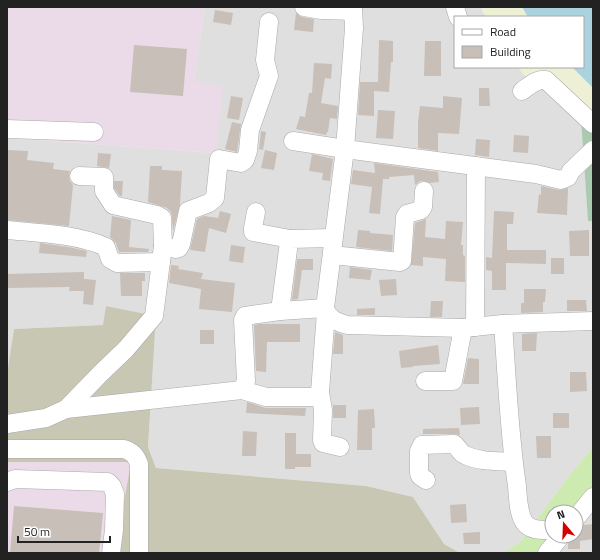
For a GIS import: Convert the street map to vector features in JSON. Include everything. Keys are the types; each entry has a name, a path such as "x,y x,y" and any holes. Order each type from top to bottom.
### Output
{"street":[{"path":"304,7 322,10 353,9 354,28 345,149 325,310 320,392 323,410 323,443 340,447"},
{"path":"7,230 52,234 98,244 106,247 110,259 117,262 162,254 179,248 188,211 209,203 215,198 219,159 241,163 245,160 248,151 250,130 269,76 265,60 269,22"},
{"path":"522,91 537,80 546,80 593,124"},
{"path":"7,129 94,132"},
{"path":"293,141 536,174 561,180 568,177 571,170 593,150"},
{"path":"425,381 453,381 469,328 476,166"},
{"path":"66,409 126,349 154,316 162,254 162,218 157,215 113,205 104,191 104,177 80,176"},
{"path":"256,212 252,228 253,232 290,238 400,262 402,261 405,217 407,214 421,210 423,207 424,191"},
{"path":"280,311 290,238"},
{"path":"325,310 333,320 347,325 469,328 503,324 593,321"},
{"path":"242,390 246,381 245,316 280,311 325,310"},
{"path":"503,324 513,462 520,508 524,523 531,528 544,530"},
{"path":"7,424 46,418 66,409 242,390 266,397 310,398 314,397 320,392"},
{"path":"426,480 418,473 419,451 422,445 454,444 463,454 482,461 513,462"},
{"path":"7,449 124,449 131,451 137,457 139,464 139,553"},
{"path":"7,482 15,479 108,482 112,486 115,494 114,530 111,553"},
{"path":"584,508 593,497"},
{"path":"547,553 554,544"}],"shaded area":[{"path":"7,7 205,7 194,81 223,87 216,153 7,138"},
{"path":"205,7 480,7 485,16 454,16 454,68 519,68 523,74 581,120 588,221 593,221 593,447 548,504 544,504 544,510 521,541 503,553 460,553 444,544 413,497 366,486 156,468 148,447 156,316 106,306 104,325 14,329 7,375 7,138 216,153 194,81"},
{"path":"480,7 522,7 527,16 485,16"},
{"path":"519,68 573,68 593,88 593,122 581,120 523,74"},
{"path":"106,306 156,316 148,447 156,468 366,486 413,497 444,544 460,553 115,553 131,462 7,462 7,375 14,329 103,325"},
{"path":"7,462 131,462 115,553 7,553"},
{"path":"593,493 593,553 542,553 547,544 584,544 583,504"}],"green space":[{"path":"581,120 593,122 593,221 588,221"},
{"path":"593,447 593,493 582,504 548,504"},
{"path":"544,510 544,544 547,544 542,553 503,553 521,541"}],"water":[{"path":"522,7 593,7 593,88 573,68 584,68 584,16 527,16"}],"building":[{"path":"215,10 233,13 231,25 213,22"},
{"path":"296,13 302,17 314,19 313,32 294,30"},
{"path":"379,40 393,41 393,62 391,62 389,92 374,91 374,116 358,115 360,82 378,82"},
{"path":"425,41 441,41 441,76 424,76"},
{"path":"134,45 187,49 183,96 130,92"},
{"path":"314,63 332,64 331,79 325,78 321,103 338,106 337,119 330,118 328,132 326,135 296,129 300,116 305,117 309,93 312,93"},
{"path":"479,88 489,88 490,106 479,106"},
{"path":"231,96 243,98 239,120 227,118"},
{"path":"443,96 462,98 459,134 438,133 438,151 418,148 418,122 420,106 443,108"},
{"path":"378,110 395,111 393,139 376,138"},
{"path":"232,122 241,124 237,152 225,149"},
{"path":"261,131 266,132 263,150 259,149"},
{"path":"514,135 529,136 528,153 513,152"},
{"path":"476,139 490,140 489,157 475,155"},
{"path":"7,150 28,151 27,160 54,163 53,169 70,171 70,181 73,185 69,226 7,220"},
{"path":"265,150 277,153 274,170 261,168"},
{"path":"98,153 111,154 109,168 97,166"},
{"path":"312,154 333,159 330,181 322,180 323,173 309,171"},
{"path":"374,163 438,172 439,182 430,183 420,181 415,185 414,175 389,177 389,179 383,179 380,214 369,213 372,187 351,184 353,170 375,173"},
{"path":"150,166 162,166 162,170 182,171 180,205 173,231 171,212 167,208 148,202"},
{"path":"114,181 123,181 122,196 120,196 114,188"},
{"path":"541,186 559,190 568,188 567,215 537,213 539,194 541,195"},
{"path":"220,211 231,214 226,233 209,228 205,252 190,250 197,219 204,216 218,218"},
{"path":"494,211 514,212 513,224 507,224 507,250 546,250 546,264 506,263 506,290 492,290 492,271 486,270 486,257 492,258"},
{"path":"112,216 131,220 129,247 149,249 148,252 119,252 116,243 110,237"},
{"path":"426,219 425,237 445,239 446,221 463,222 461,245 463,245 463,255 465,256 465,282 445,281 446,259 423,257 423,266 411,265 415,223"},
{"path":"358,230 370,231 370,233 393,235 392,251 356,247"},
{"path":"589,230 589,256 570,256 569,231"},
{"path":"40,243 87,251 86,257 39,253"},
{"path":"231,245 245,247 243,263 229,261"},
{"path":"551,258 564,258 564,274 551,274"},
{"path":"297,259 313,259 313,270 302,270 298,299 292,300"},
{"path":"171,265 179,266 178,269 203,273 201,279 235,283 232,312 199,309 201,289 169,283"},
{"path":"350,267 372,270 370,280 349,278"},
{"path":"84,272 84,279 96,280 93,305 83,304 84,291 69,291 70,287 7,288 7,274"},
{"path":"120,273 145,273 145,281 142,281 142,296 121,296"},
{"path":"396,279 397,295 381,296 379,280"},
{"path":"524,289 546,289 545,302 543,302 543,312 521,313 521,303 524,303"},
{"path":"567,300 586,300 587,311 567,311"},
{"path":"431,301 443,301 442,317 430,317"},
{"path":"375,308 375,315 357,315 357,309"},
{"path":"300,324 300,342 267,342 266,372 256,371 254,325"},
{"path":"200,330 214,330 214,344 200,344"},
{"path":"335,332 343,335 343,354 333,354"},
{"path":"537,333 536,351 522,351 522,334"},
{"path":"438,345 440,364 401,368 399,351"},
{"path":"468,358 479,359 479,384 463,384"},
{"path":"570,372 586,372 587,391 570,392"},
{"path":"247,402 266,408 306,408 305,416 246,413"},
{"path":"333,405 346,405 346,418 333,418"},
{"path":"479,407 480,424 461,425 460,408"},
{"path":"374,409 375,428 372,428 372,450 357,450 358,410"},
{"path":"553,413 569,413 569,428 553,428"},
{"path":"459,428 460,435 423,434 423,429"},
{"path":"243,431 257,432 256,456 242,456"},
{"path":"285,433 296,433 296,454 311,454 311,467 295,467 295,469 285,469"},
{"path":"536,436 551,436 551,458 537,458"},
{"path":"466,504 467,522 451,523 450,505"},
{"path":"14,506 103,513 99,553 10,553"},
{"path":"593,524 593,539 584,540 584,525"},
{"path":"480,532 480,544 464,544 463,533"},
{"path":"568,544 580,544 580,549 568,549"}]}
